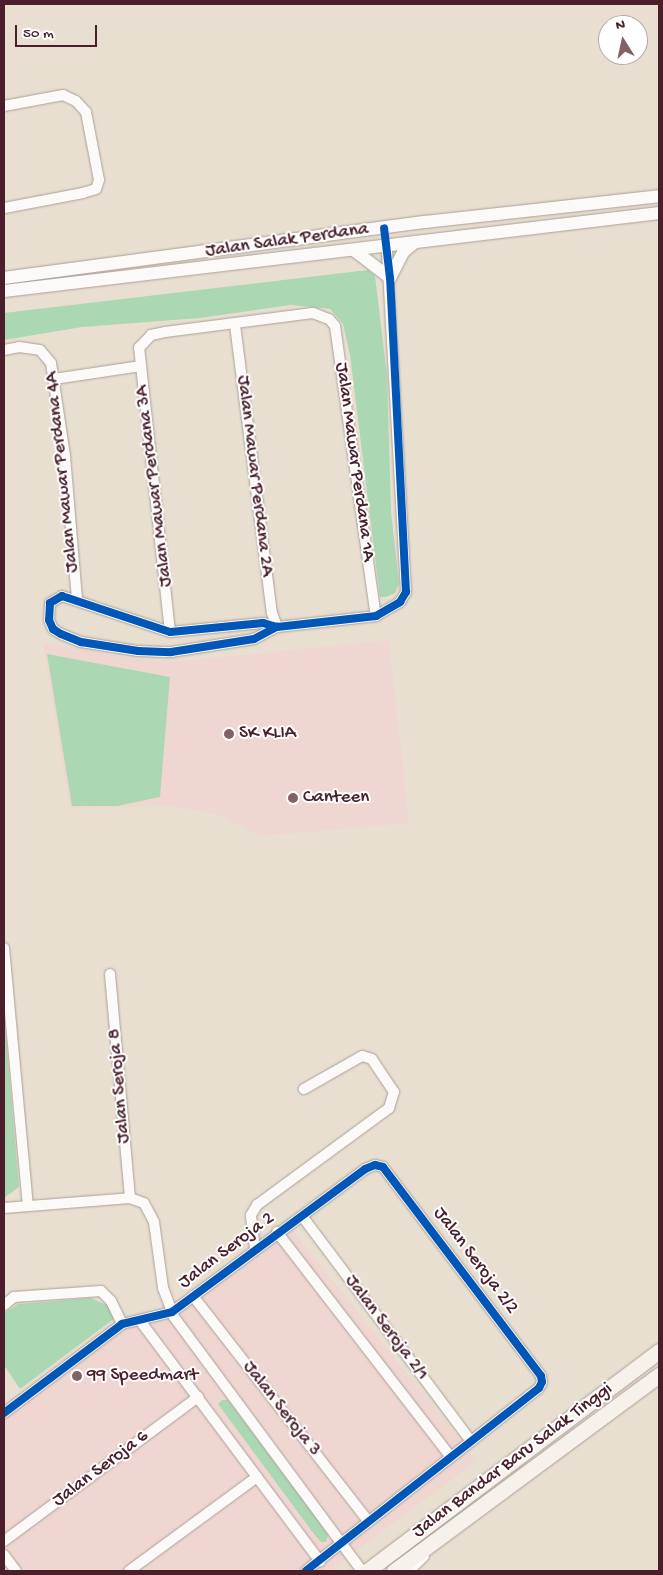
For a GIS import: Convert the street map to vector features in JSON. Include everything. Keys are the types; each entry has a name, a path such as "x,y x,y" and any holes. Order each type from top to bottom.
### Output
{"main road":[{"name":"Jalan Bandar Baru Salak Tinggi","path":"367,1571 659,1351"},
{"name":"Jalan Bandar Baru Salak Tinggi","path":"394,1571 659,1375"}],"street":[{"path":"4,106 63,95 76,101 86,112 99,180 96,189 83,193 4,208"},
{"name":"Jalan Salak Perdana","path":"4,278 384,228 659,196"},
{"name":"Jalan Salak Perdana","path":"4,291 659,214"},
{"path":"276,627 254,639 171,652 138,651 81,642 53,629 49,620 50,603 62,596 77,598 114,614 170,632 262,623 276,627 376,616 400,602 406,592 390,278 384,228"},
{"path":"390,278 403,252 416,242"},
{"path":"355,251 390,278"},
{"name":"Jalan Mawar Perdana 1A","path":"235,324 321,314 335,326 376,616"},
{"name":"Jalan Mawar Perdana 3A","path":"170,632 139,348 143,340 165,332 235,324"},
{"name":"Jalan Mawar Perdana 2A","path":"235,324 272,613 276,627"},
{"name":"Jalan Mawar Perdana 4A","path":"4,350 19,347 40,350 51,363 64,456 77,598"},
{"path":"54,380 141,366"},
{"path":"4,948 28,1206"},
{"name":"Jalan Seroja 8","path":"110,974 130,1198"},
{"path":"255,1249 251,1215 257,1205 389,1108 394,1092 372,1059 362,1056 304,1089"},
{"name":"Jalan Seroja 2","path":"122,1324 141,1322 172,1312 277,1232 302,1216 365,1169 375,1165 383,1167"},
{"name":"Jalan Seroja 2/2","path":"383,1167 541,1376 539,1388 470,1440"},
{"path":"4,1208 130,1198 144,1203 151,1211 163,1288 172,1312 362,1571"},
{"name":"Jalan Seroja 2/1","path":"302,1216 470,1440"},
{"name":"Jalan Seroja 2","path":"277,1232 451,1457"},
{"path":"4,1305 14,1297 101,1291 111,1301 122,1324 4,1413"},
{"name":"Jalan Seroja 3","path":"193,1296 369,1522"},
{"path":"141,1322 320,1561"},
{"name":"Jalan Seroja 6","path":"4,1541 198,1396"},
{"path":"306,1571 470,1440"},
{"path":"129,1571 257,1477"},
{"path":"409,1571 451,1529"},
{"path":"4,1555 16,1571"}],"shaded area":[{"name":"SK KLIA","path":"389,640 409,823 262,836 216,814 169,806 70,808 43,643 138,659 172,662"},
{"path":"292,1229 477,1461 329,1571 4,1571 4,1406 143,1309 161,1321"}],"green space":[{"path":"368,270 375,276 387,375 391,511 399,584 395,593 386,597 380,597 350,355 343,324 330,309 291,305 200,318 82,327 4,340 4,313"},
{"path":"47,654 170,677 160,797 117,806 72,806"},
{"path":"4,1016 19,1187 4,1198"},
{"path":"91,1298 109,1306 115,1318 20,1389 4,1365 4,1313 18,1304"},
{"path":"222,1400 228,1400 310,1509 328,1535 326,1542 321,1542 314,1534 218,1404"}],"cycle path":[{"path":"277,627 263,623 170,632 62,596 50,603 49,620 53,629 61,634 81,642 138,651 171,652 254,639 277,627 376,616 400,602 406,592 390,278 384,228"},
{"path":"4,1413 122,1324 172,1312 365,1169 375,1165 383,1167 541,1376 542,1382 539,1388 306,1571"}],"place":[{"name":"SK KLIA","path":"229,734"},
{"name":"Canteen","path":"293,798"},
{"name":"99 Speedmart","path":"77,1376"}]}
